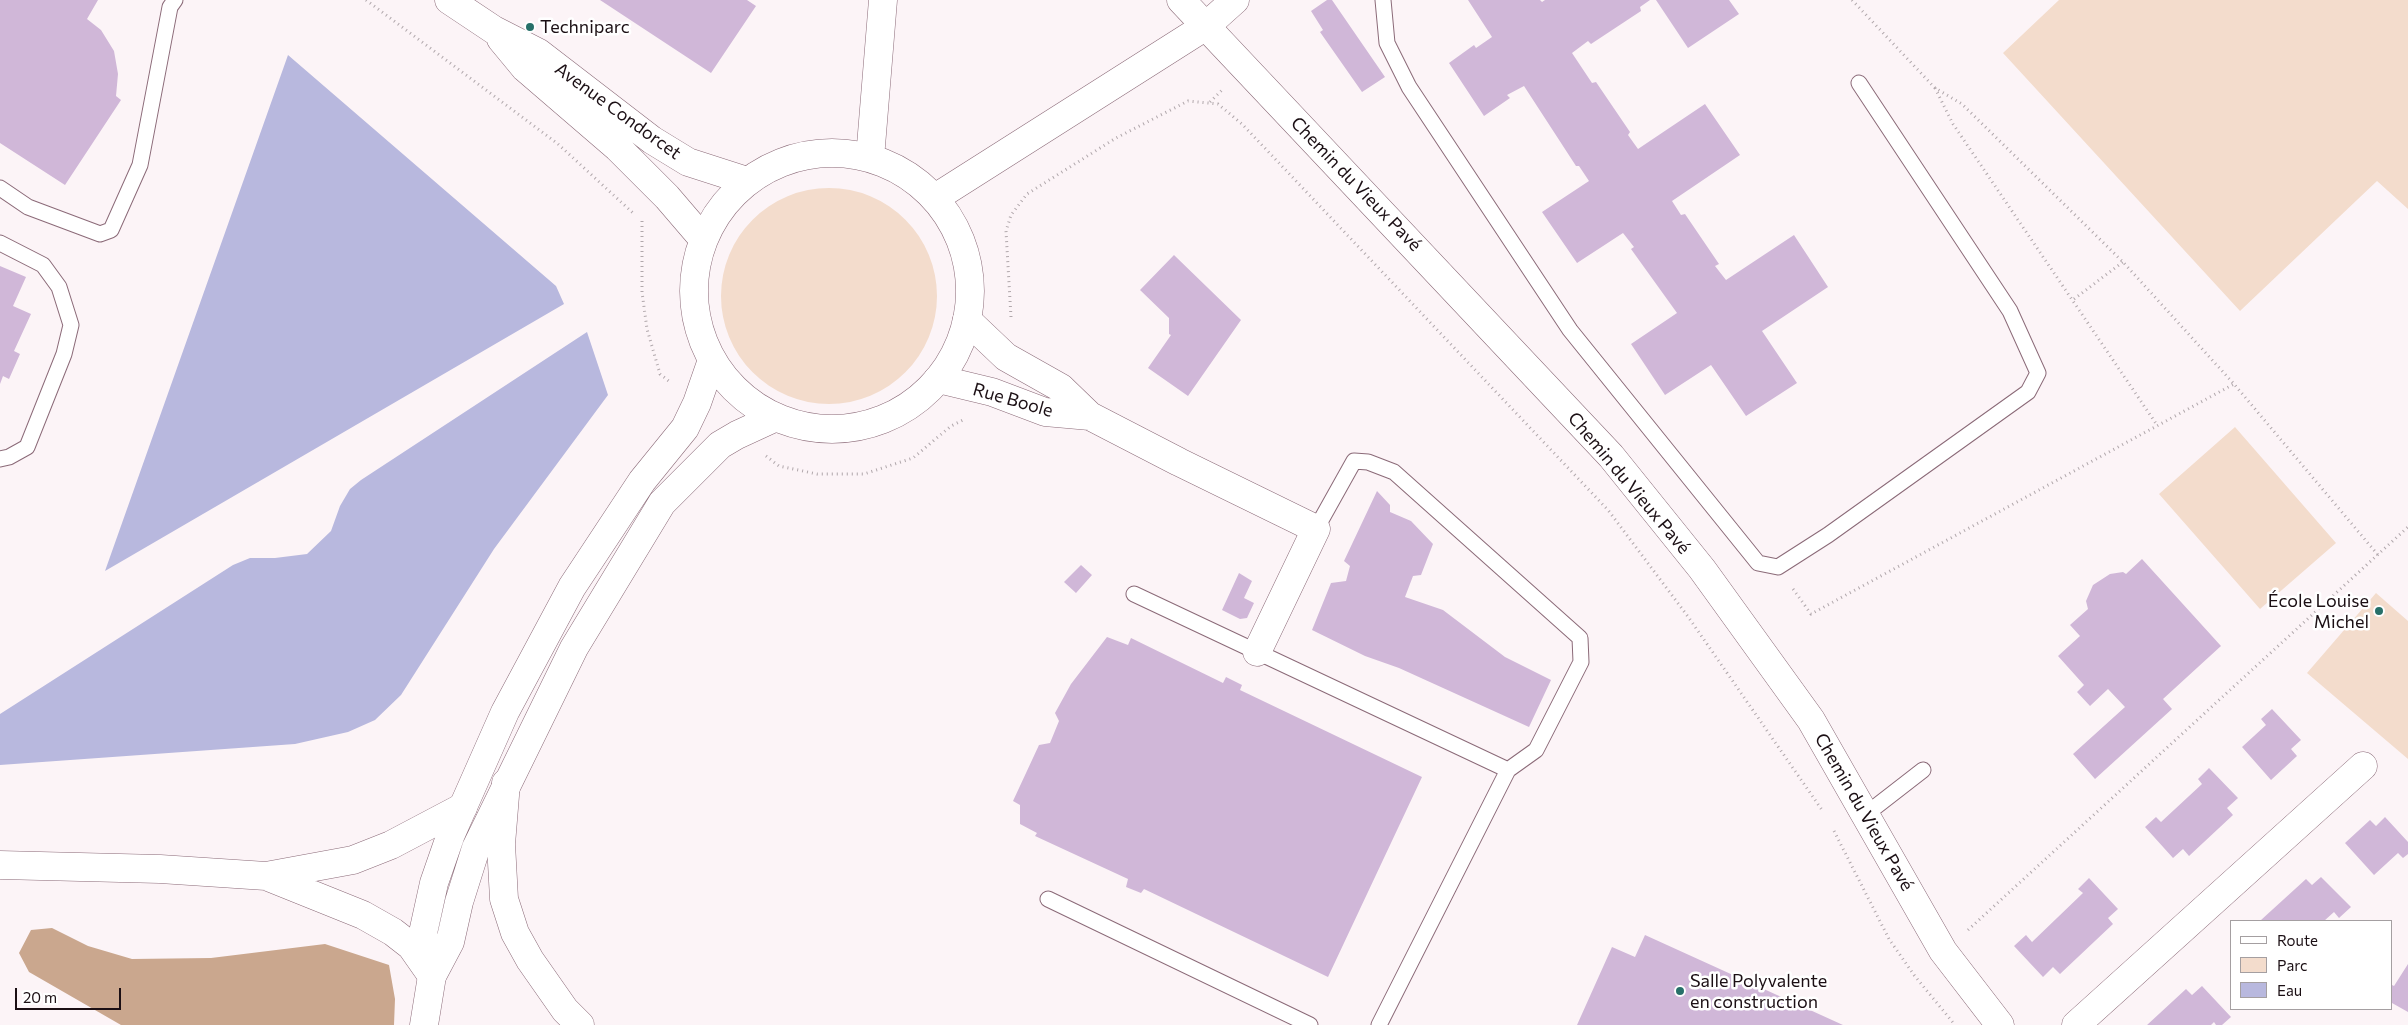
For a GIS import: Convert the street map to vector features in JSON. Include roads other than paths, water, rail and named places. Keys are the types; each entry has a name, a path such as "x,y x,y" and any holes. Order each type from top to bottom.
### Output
{"main road":[{"name":"Avenue Condorcet","path":"449,0 494,30 539,53 652,140 688,162 747,181"},
{"path":"870,158 883,0"},
{"name":"Chemin du Vieux Pavé","path":"1182,0 1611,456 1702,569 1811,720 1943,951 2000,1025"},
{"path":"935,198 1206,26 1235,0"},
{"name":"Avenue Condorcet","path":"494,30 525,68 618,148 667,197 703,239"},
{"path":"827,152 870,158 905,173 935,198 958,233 970,273 967,320 956,354 932,388 898,413 859,427 816,428 776,418 739,394 712,360 696,321 694,279 703,239 721,207 747,181 784,160 827,152"},
{"name":"Rue Boole","path":"967,320 1006,357 1061,388 1090,416 1316,529"},
{"path":"432,976 424,933 434,883 463,807 505,712 572,587 642,482 685,428 712,360"},
{"name":"Rue Boole","path":"938,379 992,392 1045,412 1090,416"},
{"path":"424,1025 432,976 450,942 459,902 476,848 506,783 574,648 662,503 720,445 737,434 776,418"},
{"path":"1257,652 1316,529"},
{"path":"2076,1025 2363,766"},
{"path":"506,783 501,844 504,899 515,933 530,960 565,1010 580,1025"},
{"path":"0,865 160,869 266,876 353,860 391,845 463,807"},
{"path":"266,876 363,915 393,932 411,946 432,976"}],"lane":[{"path":"1383,0 1387,43 1409,87 1570,330 1758,562 1778,567 1828,535 2028,392 2038,373 2010,311 1859,83"},
{"path":"0,188 28,207 46,214 100,234 111,230 140,165 168,2"},
{"path":"0,243 43,265 59,287 71,325 64,354 27,446 9,458 0,459"},
{"path":"1316,529 1354,461 1368,462 1394,472 1580,638 1581,662 1536,750 1508,770 1379,1025"},
{"path":"1134,594 1508,770"},
{"path":"1865,815 1923,770"},
{"path":"1048,899 1310,1025"}],"water":[{"path":"288,55 556,286 564,304 105,571"},
{"path":"587,332 608,395 494,549 401,695 375,720 348,732 295,744 0,765 0,714 233,565 250,558 275,558 307,554 331,531 340,506 350,489 361,480"}],"place":[{"name":"Techniparc","path":"530,27"},
{"name":"École Louise Michel","path":"2379,611"},
{"name":"Salle Polyvalente en construction","path":"1680,991"}]}
